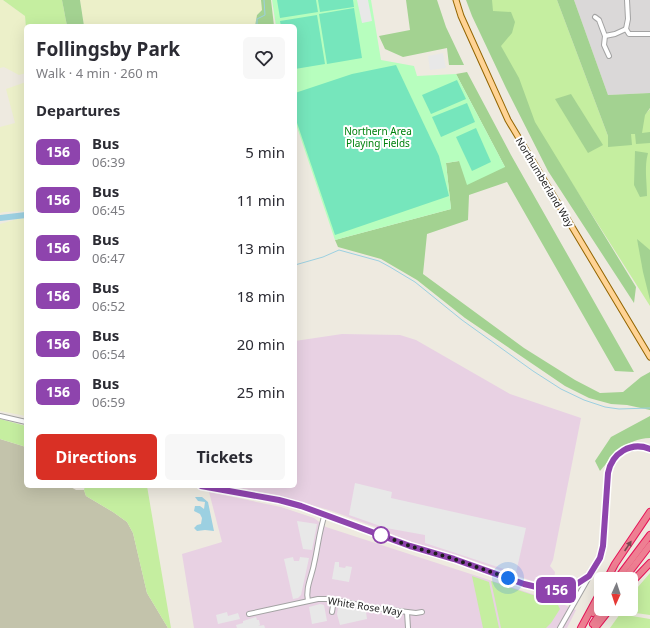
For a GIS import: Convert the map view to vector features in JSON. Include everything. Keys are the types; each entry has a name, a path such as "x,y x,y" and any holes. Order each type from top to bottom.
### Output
{"highway":[{"path":"611,572 650,512"},
{"path":"622,572 650,535"},
{"path":"629,572 650,545"},
{"path":"638,576 650,563"},
{"path":"582,628 594,605"},
{"path":"582,628 594,611"},
{"path":"591,628 599,616"},
{"path":"595,628 604,616"}],"main road":[{"name":"Northumberland Way","path":"456,0 461,16 508,120 650,357"}],"street":[{"path":"627,0 628,19 626,29 629,34 650,34"},
{"path":"595,17 599,20 605,36 604,45 609,56"},
{"path":"605,36 615,34 626,29"},
{"path":"0,416 24,422"},
{"path":"560,628 589,576 598,563 602,551 609,467 614,459 625,450 633,447 650,448"},
{"path":"212,488 279,500 325,514 410,546 454,559 524,584 545,589 565,589 577,584 589,576"},
{"path":"308,601 307,591 314,564 320,528 325,514"},
{"name":"White Rose Way","path":"249,614 318,599 334,600 374,608 407,612 422,612"},
{"path":"332,612 334,600"},
{"path":"407,612 408,628"}],"shaded area":[{"path":"0,0 3,0 25,16 24,74 19,75 4,67 0,68"},
{"path":"80,0 261,0 262,10 257,15 255,24 84,24"},
{"path":"357,0 368,0 372,21 362,23"},
{"path":"574,0 650,0 650,93 608,95"},
{"path":"443,53 446,68 430,70 428,56"},
{"path":"24,83 24,211 0,213 0,127 15,123 6,89"},
{"path":"24,218 24,416 0,411 0,224"},
{"path":"342,334 400,335 416,340 510,394 581,418 553,560 550,566 555,572 553,585 529,580 460,556 405,540 332,511 284,497 239,488 297,488 297,341"},
{"path":"0,439 24,446 24,488 72,488 76,490 84,490 86,496 127,522 133,533 147,593 168,628 0,628"},
{"path":"355,483 392,492 391,498 526,528 516,573 425,543 425,535 386,528 349,515"},
{"path":"209,492 281,507 314,518 326,527 560,603 576,610 567,628 194,628 182,554 222,542"},
{"path":"297,521 317,524 312,550 303,549"},
{"path":"293,557 294,561 299,561 300,557 309,558 301,595 298,598 293,599 284,559"},
{"path":"335,562 339,562 339,567 352,567 349,582 332,579"},
{"path":"320,604 324,605 327,621 312,624 309,607"},
{"path":"341,607 366,612 367,619 340,625 337,614 338,608"},
{"path":"227,612 228,616 238,613 240,619 218,624 216,615"},
{"path":"256,617 257,620 259,620 260,625 258,626 264,625 265,628 237,628 236,625"}],"green space":[{"path":"3,0 62,0 67,24 26,24 25,16"},
{"path":"62,0 80,0 84,24 67,24"},
{"path":"261,0 271,0 274,24 255,24 257,15 262,10"},
{"name":"Northern Area Playing Fields","path":"272,0 371,0 381,60 414,66 417,76 456,74 505,167 467,185 459,161 446,163 451,209 335,240 297,127 297,24 276,24"},
{"path":"277,0 316,0 318,12 280,18"},
{"path":"318,0 353,0 354,7 320,12"},
{"path":"406,0 437,0 446,27 464,65 449,65 447,48 403,57 385,49 379,36 410,30"},
{"path":"466,0 492,0 493,11 511,12 515,22 512,33 501,46 519,78 535,122 636,287 634,303 548,171 506,88"},
{"path":"483,0 557,0 608,136 645,114 650,109 650,306 526,111"},
{"path":"557,0 574,0 608,95 650,93 650,108 645,115 642,133 650,132 650,143 636,144 635,134 631,134 632,145 608,147 608,136"},
{"path":"354,8 362,58 327,64 319,14"},
{"path":"317,15 325,64 297,69 297,24 281,24 280,21"},
{"path":"396,65 439,156 449,196 335,235 297,123 297,92 352,74"},
{"path":"467,72 511,155 634,372 615,371 507,182 469,195 468,220 427,234 423,274 524,348 575,380 600,393 623,392 641,377 650,372 650,410 627,405 611,404 589,398 565,386 465,318 417,280 381,259 338,247 335,240 451,209 446,163 459,161 505,167 456,74"},
{"path":"457,80 466,99 431,114 422,95"},
{"path":"571,94 603,145 588,153 555,99"},
{"path":"467,103 475,122 441,137 432,117"},
{"path":"476,128 491,162 472,171 456,137"},
{"path":"635,151 648,153 646,169 647,196 640,197 634,185"},
{"path":"637,239 650,250 650,300 643,272"},
{"path":"650,416 650,438 641,439 627,444 616,453 600,471 595,461 611,437"},
{"path":"0,419 24,425 24,446 0,439"},
{"path":"84,488 147,488 171,628 168,628 147,593 133,533 127,522 86,496"},
{"path":"650,573 650,615 638,613 638,587"},
{"path":"472,576 489,582 499,628 483,628"},
{"path":"491,581 557,603 560,609 546,628 501,628"},
{"path":"619,616 632,616 650,619 650,628 610,628"}],"water":[{"path":"195,497 202,497 208,502 214,531 197,531 194,528 201,524 202,518 200,514 194,511 195,506 200,506 204,509 205,502 198,501"}],"waterway":[{"path":"257,24 257,19 265,15 264,0"},
{"path":"0,218 24,215"},
{"path":"297,264 323,257 339,250 379,261 415,282 462,320 533,371 561,389 584,400 605,407 619,409 650,408"}],"bus line":[{"name":"156","path":"212,488 279,500 301,506 410,546 454,559 524,584 557,590 572,587 580,583 589,576 598,563 603,546 608,473 609,467 614,459 621,452 629,448 637,446 650,449"}],"route":[{"path":"381,535 508,578"}]}
